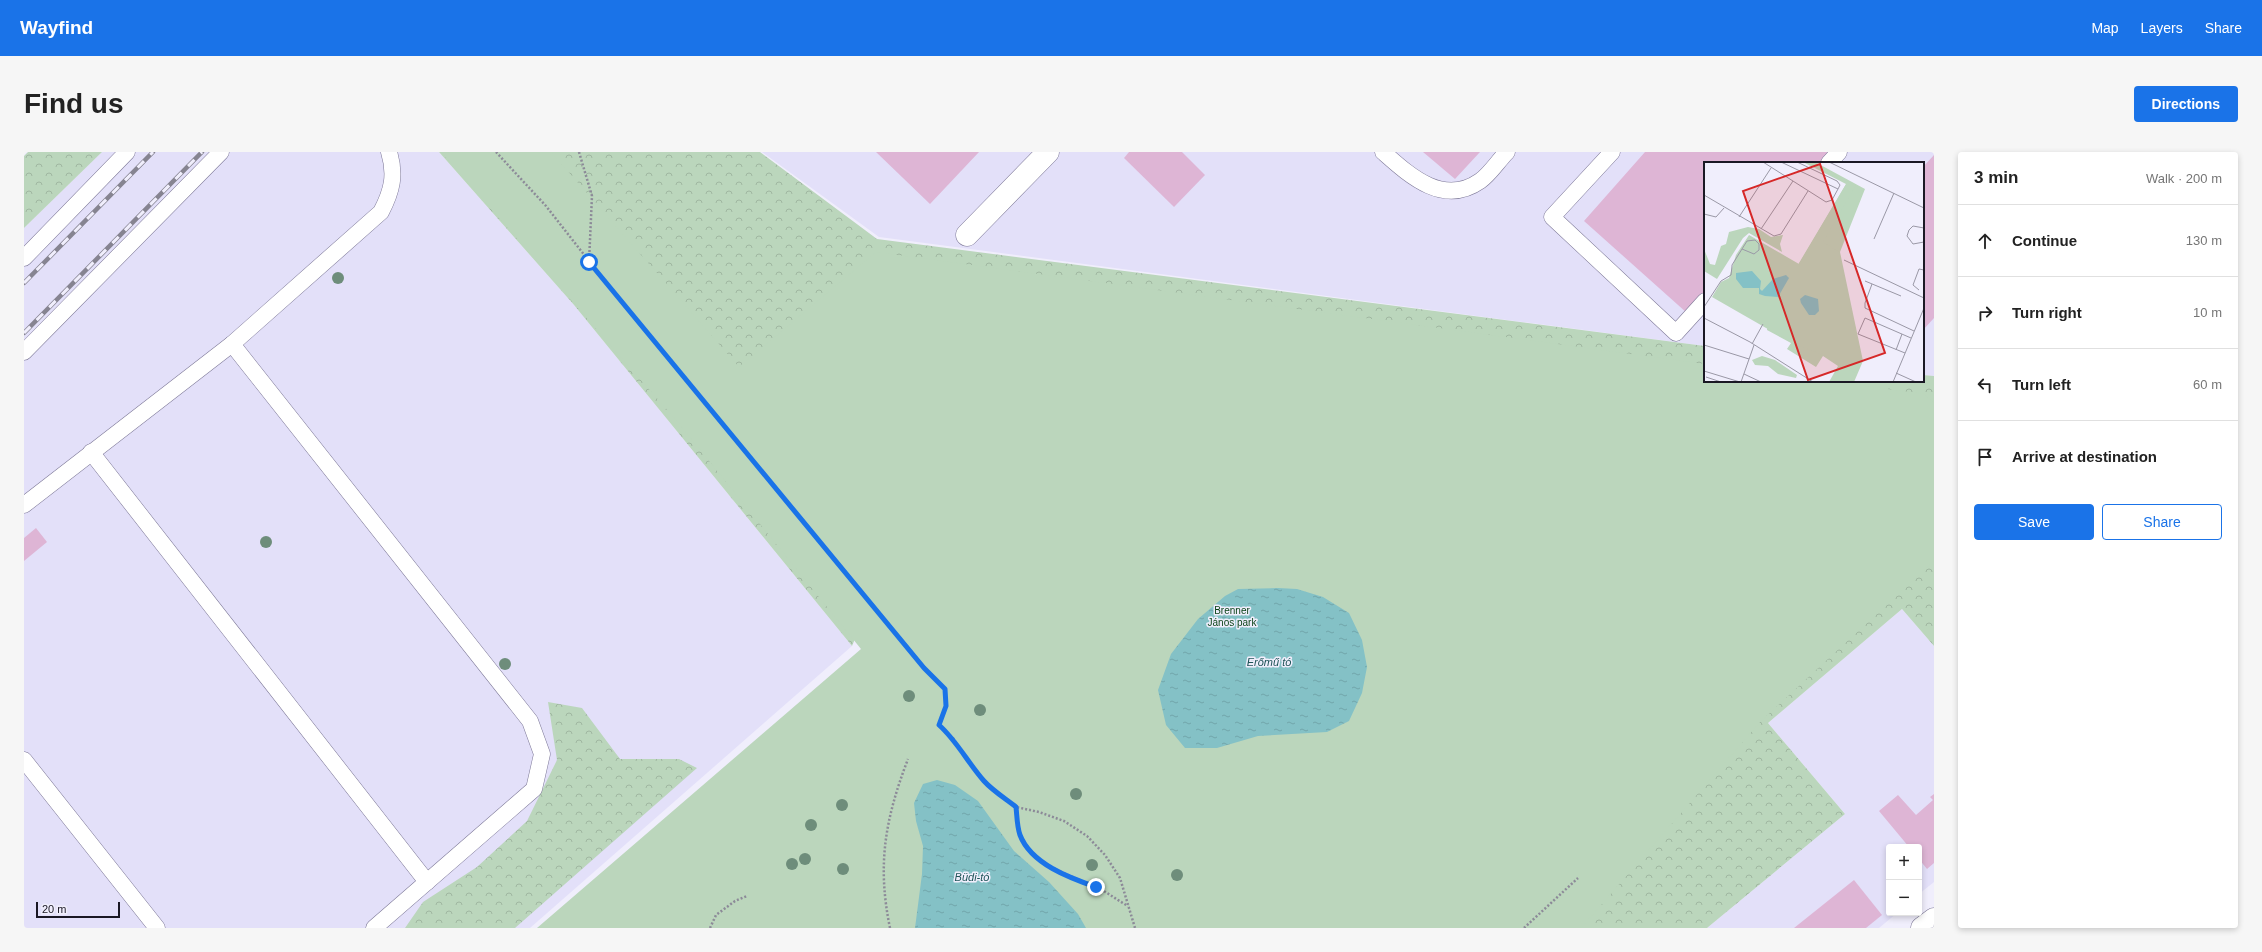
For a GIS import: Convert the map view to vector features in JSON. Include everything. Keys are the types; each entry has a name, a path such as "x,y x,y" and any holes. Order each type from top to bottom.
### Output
{"street":[{"path":"967,235 1048,152"},
{"path":"1922,928 1934,919"}],"lane":[{"path":"24,258 127,152"},
{"path":"24,352 221,152"},
{"path":"24,505 232,344 381,212 390,196 394,167 389,152"},
{"path":"1383,152 1414,179 1448,191 1466,188 1480,181 1507,152"},
{"path":"1612,152 1552,217 1676,333 1704,302"},
{"path":"1830,162 1839,152"},
{"path":"232,344 530,721 542,754 534,789 374,928"},
{"path":"91,452 427,882"},
{"path":"24,760 157,928"}],"path":[{"path":"496,152 546,206 589,262 924,668 945,689 946,706 939,725 953,738 967,760 985,782 1016,807 1039,812 1064,821 1087,836 1105,855 1120,878 1135,928"},
{"path":"579,152 592,196 589,262"},
{"path":"890,928 882,884 884,848 896,791 908,759"},
{"path":"1016,807 1020,835 1032,852 1045,863 1070,878 1096,887 1128,906"},
{"path":"1524,928 1578,878"},
{"path":"710,928 716,915 735,901 748,896"}],"shaded area":[{"path":"102,152 439,152 574,305 852,646 530,928 24,928 24,228"},
{"path":"762,152 1934,152 1934,376 1924,375 1924,162 1704,162 1704,346 879,237"},
{"path":"1902,609 1934,646 1934,882 1922,892 1922,844 1886,844 1886,916 1893,916 1879,928 1707,928 1845,814 1768,723"}],"green space":[{"path":"28,152 102,152 24,228 24,156"},
{"name":"Brenner János park","path":"439,152 760,152 877,239 1704,346 1704,382 1924,382 1924,375 1934,376 1934,646 1902,609 1768,723 1845,814 1707,928 1255,928 857,634 852,646 574,305"},
{"name":"Brenner János park","path":"441,152 551,152 739,367 876,252 1704,364 1704,382 1836,382 1924,394 1934,403 1934,561 1761,721 1581,928 537,928 861,649 676,420"},
{"path":"548,702 582,708 620,759 679,759 697,768 515,928 405,928 423,902 477,867 527,821 557,760"}],"water":[{"name":"Erőmű tó","path":"1238,589 1297,589 1323,597 1349,613 1362,640 1367,667 1362,693 1349,721 1327,732 1258,736 1217,748 1185,748 1166,725 1158,690 1171,654 1198,619 1225,596"},
{"name":"Büdi-tó","path":"937,780 955,785 978,801 1014,851 1049,882 1078,914 1086,928 915,928 922,874 923,846 916,821 914,803 923,784"}],"building":[{"path":"876,152 979,152 930,204"},
{"path":"1129,152 1182,152 1205,175 1174,207 1124,158"},
{"path":"1423,152 1480,152 1455,179"},
{"path":"1645,152 1829,152 1820,162 1704,162 1704,293 1687,313 1584,221"},
{"path":"1934,155 1934,318 1924,329 1924,166"},
{"path":"36,528 47,542 24,561 24,538"},
{"path":"1934,794 1934,863 1927,869 1922,863 1922,844 1906,844 1879,811 1898,795 1916,815 1933,800 1930,797"},
{"path":"1854,880 1882,915 1866,928 1794,928"}],"railway":[{"path":"24,283 153,152"},
{"path":"24,333 202,152"}],"route":[{"path":"589,262 924,668 945,689 946,706 939,725 953,738 967,760 985,782 1016,807 1020,835 1032,852 1045,863 1070,878 1096,887"}]}
